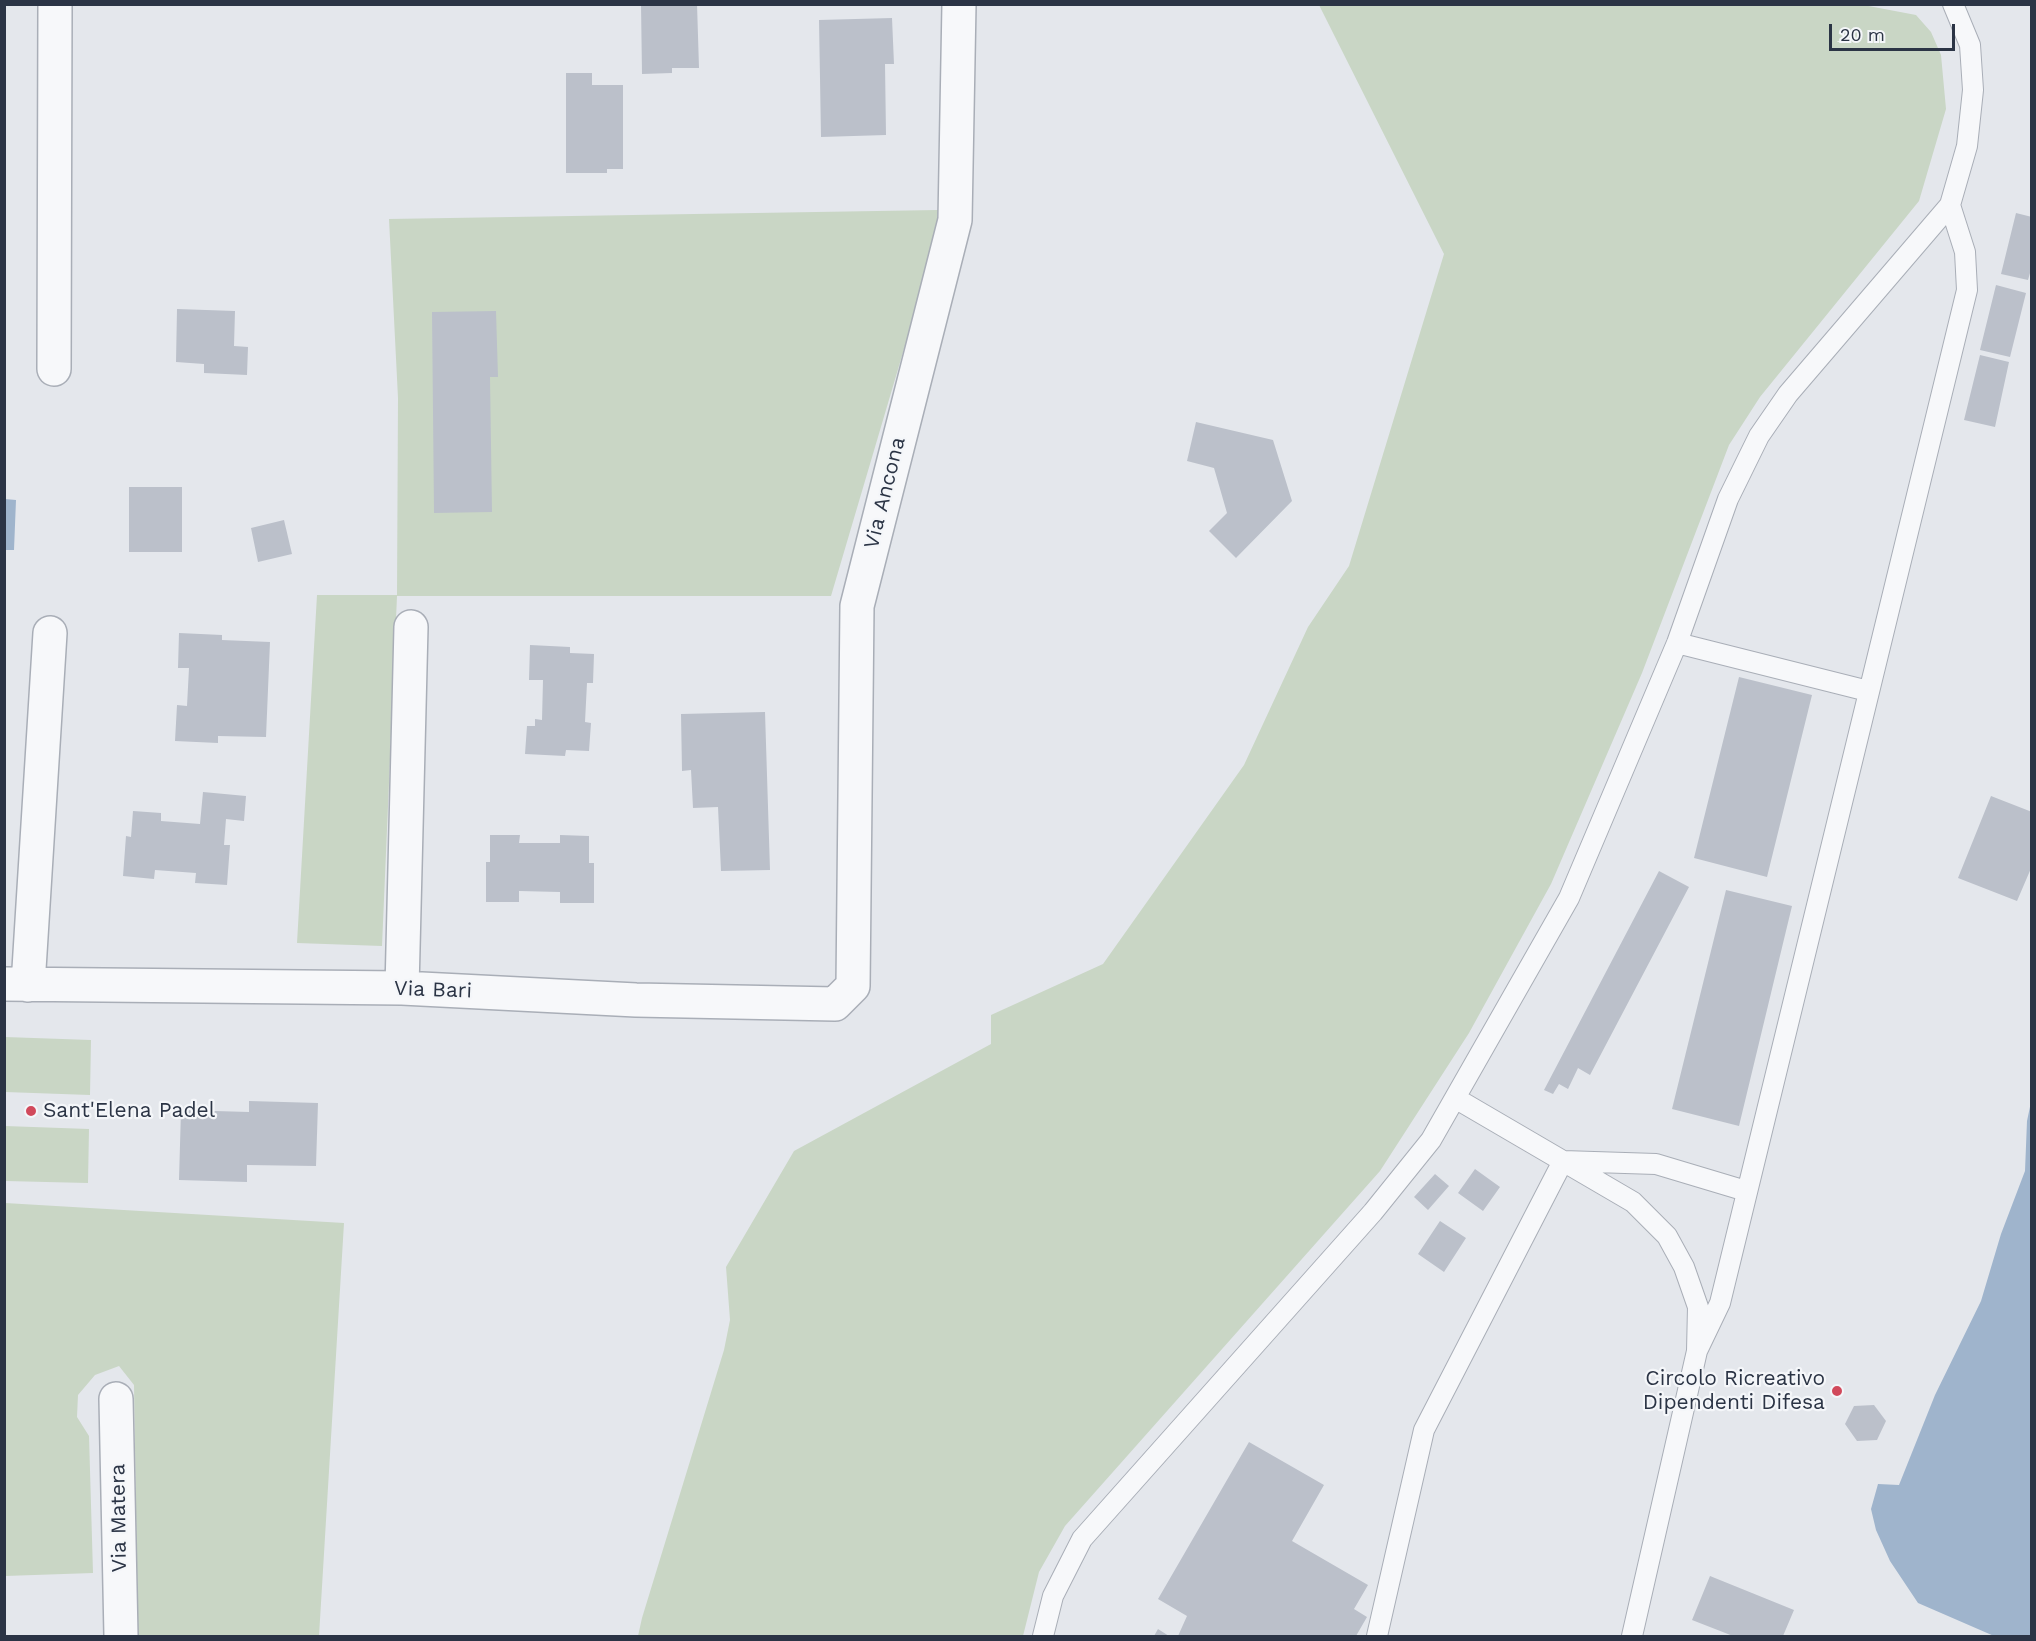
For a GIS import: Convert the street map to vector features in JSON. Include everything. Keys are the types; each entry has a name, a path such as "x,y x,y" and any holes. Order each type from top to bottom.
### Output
{"street":[{"path":"54,369 55,4"},
{"name":"Via Ancona","path":"853,986 857,606 955,219 959,4"},
{"path":"402,988 411,627"},
{"path":"16,984 50,633"},
{"name":"Via Bari","path":"16,984 402,988 636,1000 835,1004 853,986"},
{"name":"Via Matera","path":"117,1399 121,1636"}],"lane":[{"path":"1043,1636 1053,1596 1082,1539 1373,1212 1431,1140 1569,898 1677,643 1728,499 1759,436 1788,394 1950,205 1967,146 1973,90 1970,45 1954,5"},
{"path":"1696,1351 1720,1303 1967,290 1965,252 1950,205"},
{"path":"1677,643 1868,691"},
{"path":"1455,1098 1633,1202 1666,1236 1684,1267 1698,1307 1696,1351 1632,1636"},
{"path":"1563,1161 1656,1164 1746,1191"},
{"path":"1377,1636 1424,1430 1563,1161"}],"green space":[{"path":"1858,4 1916,15 1931,32 1941,55 1946,109 1919,201 1760,397 1729,445 1642,673 1551,884 1469,1033 1380,1171 1065,1526 1039,1572 1023,1636 638,1636 724,1350 730,1320 726,1267 794,1151 991,1044 991,1015 1103,964 1244,765 1308,627 1349,566 1444,254 1319,5"},
{"path":"938,210 935,244 831,596 397,596 382,946 297,943 317,595 397,595 398,398 389,219"},
{"path":"5,1037 91,1040 90,1095 5,1092"},
{"path":"5,1126 89,1129 88,1183 5,1181"},
{"path":"5,1203 344,1223 319,1636 138,1636 134,1385 119,1366 95,1375 78,1395 77,1417 89,1436 93,1573 5,1576"}],"water":[{"path":"5,499 16,500 14,550 5,550"},
{"path":"2031,1102 2031,1636 1994,1636 1918,1603 1890,1561 1876,1530 1871,1509 1878,1484 1899,1485 1935,1395 1981,1301 2001,1234 2025,1171 2027,1121"}],"building":[{"path":"641,4 697,4 699,68 672,68 672,73 642,74"},
{"path":"892,18 894,64 885,64 886,135 821,137 819,20"},
{"path":"566,73 592,73 592,85 623,85 623,169 607,169 607,173 566,173"},
{"path":"2016,213 2032,217 2032,266 2028,280 2001,274"},
{"path":"1996,285 2026,293 2010,357 1980,350"},
{"path":"177,309 235,311 234,346 248,347 247,375 204,373 204,364 176,362"},
{"path":"496,311 498,377 490,377 492,512 434,513 432,312"},
{"path":"1980,355 2009,362 1995,427 1964,420"},
{"path":"1196,422 1273,440 1292,501 1236,558 1209,531 1227,513 1214,468 1187,461"},
{"path":"129,487 182,487 182,552 129,552"},
{"path":"284,520 292,554 258,562 251,528"},
{"path":"179,633 222,635 222,640 270,642 266,737 218,736 218,743 175,741 177,705 187,706 189,668 178,668"},
{"path":"530,645 570,647 570,653 594,654 593,683 587,683 585,722 591,723 589,751 566,750 565,756 525,754 527,726 535,726 535,719 542,720 543,680 529,680"},
{"path":"1739,677 1812,695 1767,877 1694,858"},
{"path":"765,712 770,870 721,871 718,807 693,808 691,770 682,771 681,714"},
{"path":"203,792 246,796 244,821 226,819 224,845 230,845 227,885 195,883 196,873 155,870 154,879 123,876 126,836 131,837 133,811 161,813 161,821 200,824"},
{"path":"1991,796 2032,812 2032,866 2017,901 1958,878"},
{"path":"490,835 520,835 519,843 560,843 560,835 589,836 589,863 594,863 594,903 560,903 560,892 519,891 519,902 486,902 486,862 490,862"},
{"path":"1659,871 1689,887 1590,1075 1578,1068 1568,1089 1559,1084 1553,1094 1544,1090"},
{"path":"1726,890 1792,906 1739,1126 1672,1109"},
{"path":"249,1101 318,1103 316,1166 247,1165 247,1182 179,1180 181,1110 249,1112"},
{"path":"1475,1169 1500,1187 1483,1211 1458,1193"},
{"path":"1435,1174 1449,1186 1428,1210 1414,1197"},
{"path":"1440,1221 1466,1238 1444,1272 1418,1254"},
{"path":"1874,1405 1886,1421 1877,1440 1857,1441 1845,1424 1854,1406"},
{"path":"1249,1442 1324,1485 1292,1541 1368,1585 1354,1609 1367,1617 1356,1636 1178,1636 1187,1616 1158,1599"},
{"path":"1710,1576 1794,1610 1783,1636 1733,1636 1692,1620"},
{"path":"1158,1629 1169,1636 1154,1636"}],"place":[{"name":"Sant'Elena Padel","path":"31,1111"},
{"name":"Circolo Ricreativo Dipendenti Difesa","path":"1837,1391"}]}
